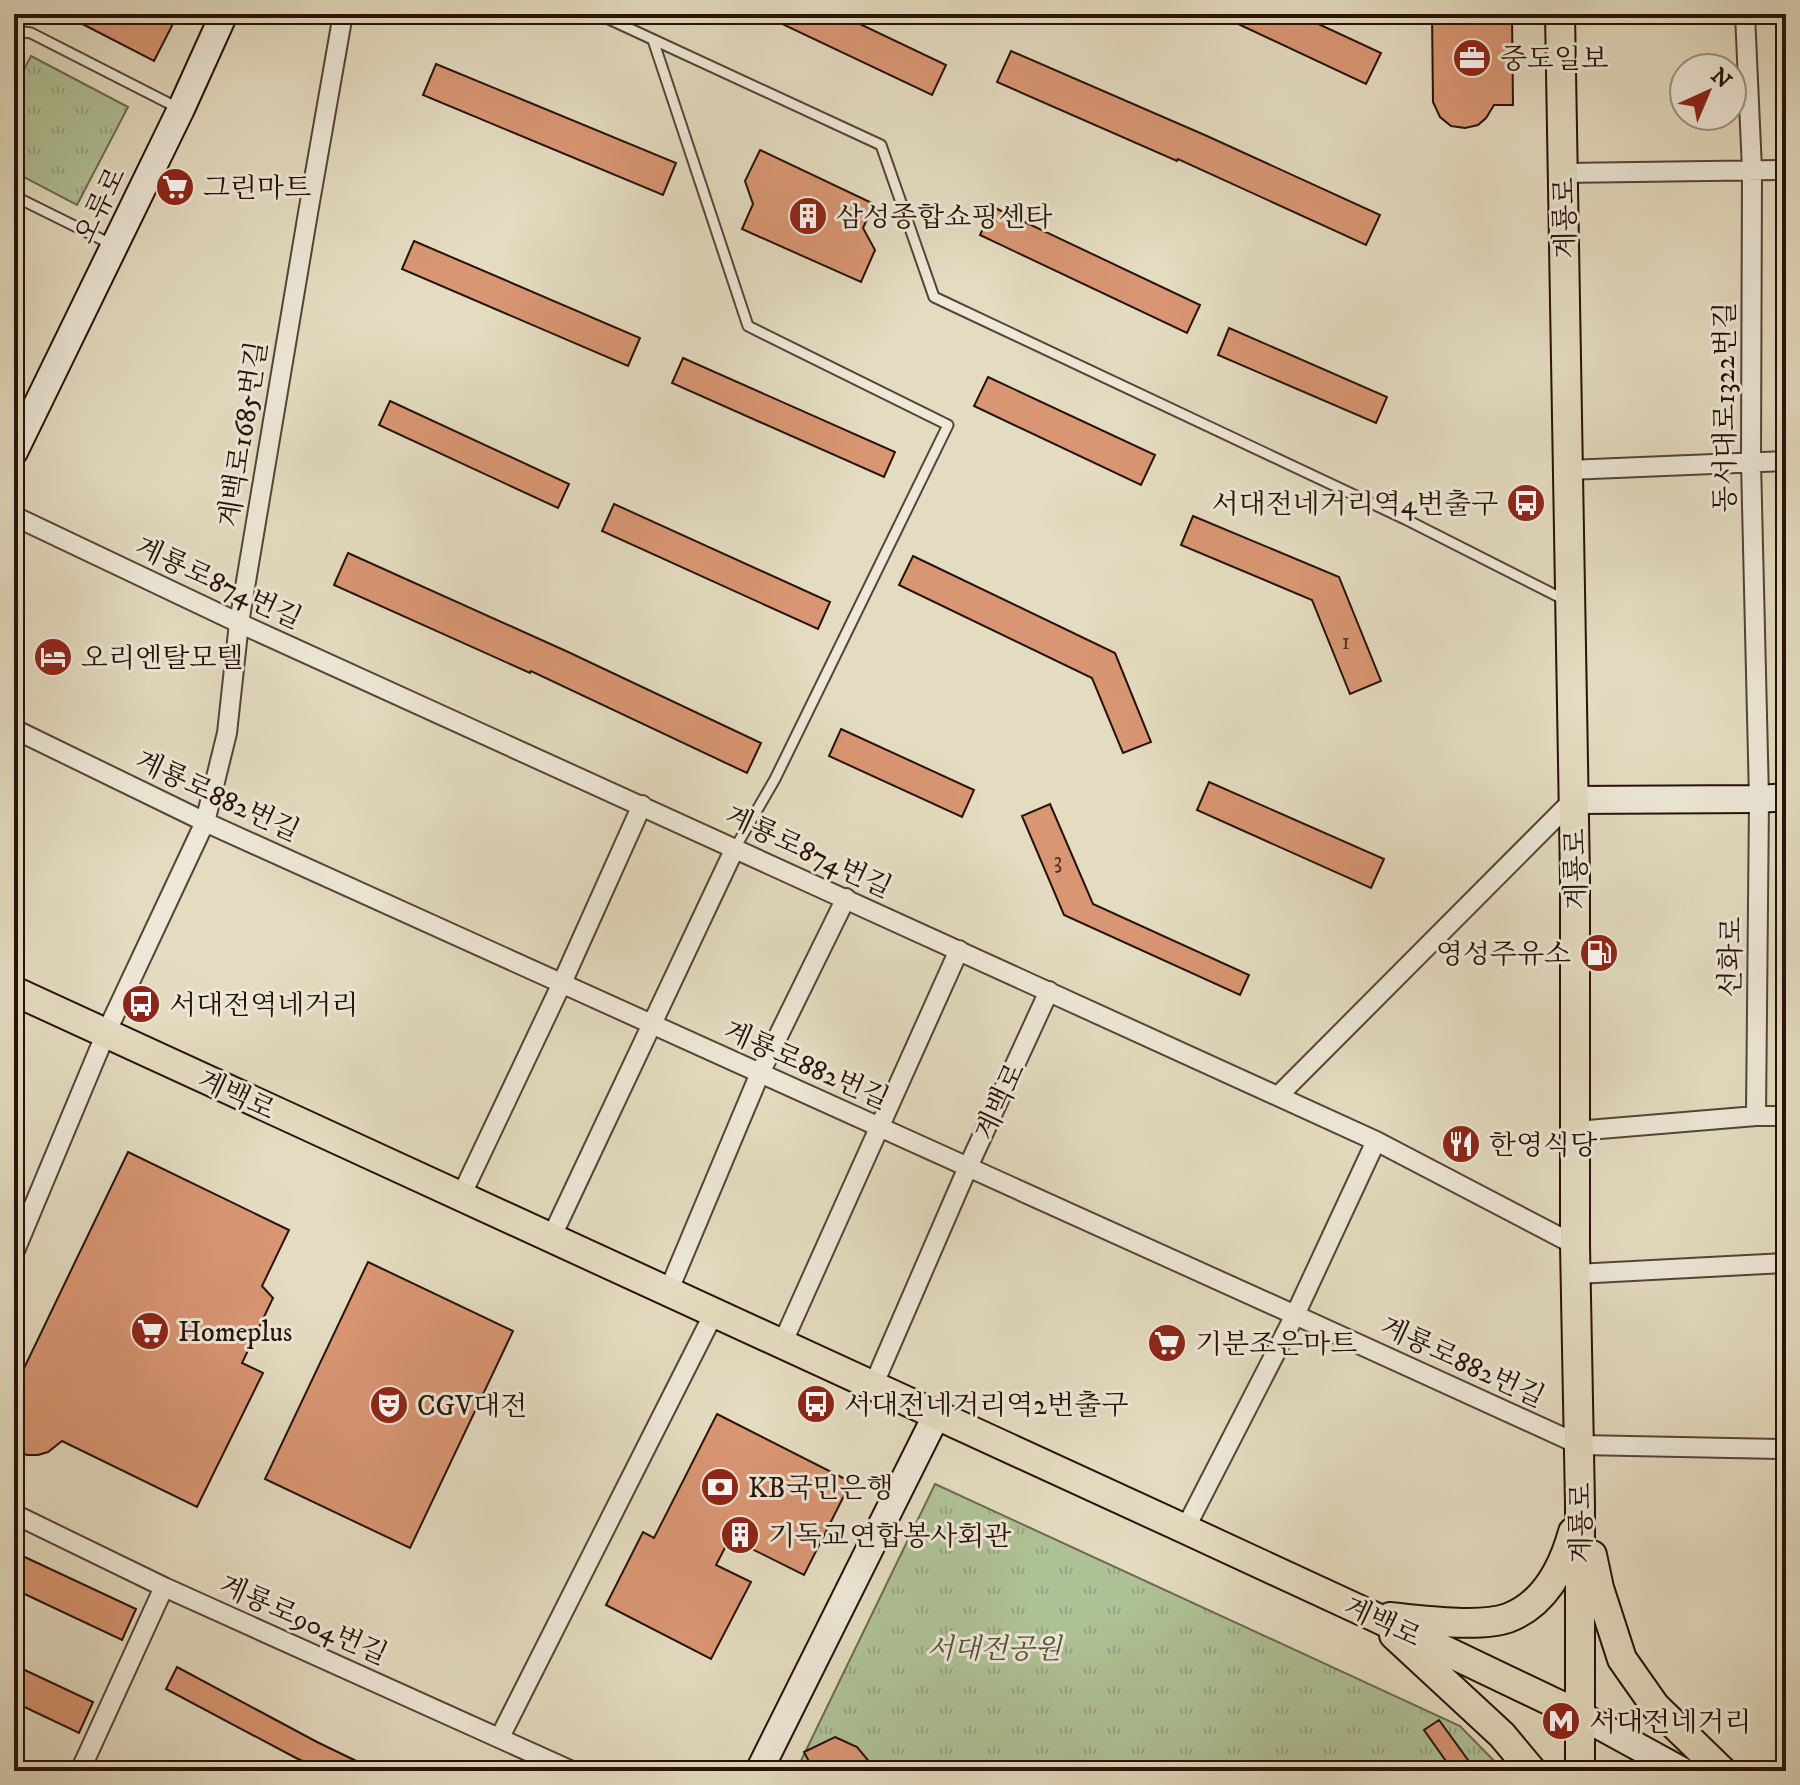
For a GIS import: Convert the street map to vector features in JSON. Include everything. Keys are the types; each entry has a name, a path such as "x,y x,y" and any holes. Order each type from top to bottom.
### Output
{"main road":[{"name":"오류로","path":"14,452 21,419 115,245 224,14"},
{"name":"계룡로","path":"1560,14 1575,877 1580,1771"},
{"path":"1573,800 1786,797"},
{"name":"계백로","path":"14,991 1185,1529 1580,1715"},
{"path":"759,1771 936,1416"},
{"path":"1373,1616 1480,1622 1506,1618 1529,1606 1560,1570 1580,1504"},
{"path":"1580,1504 1599,1588 1622,1659 1655,1706 1722,1771"},
{"path":"1373,1616 1502,1735 1532,1771"},
{"path":"1580,1715 1682,1771"}],"street":[{"name":"계백로1685번길","path":"14,1253 106,1033 205,822 227,733 239,623 343,14"},
{"name":"동서대로1322번길","path":"1745,14 1752,170 1751,462 1759,799"},
{"path":"1563,173 1786,170"},
{"path":"1568,470 1786,461"},
{"name":"계룡로874번길","path":"14,516 239,623 1376,1141 1575,1245"},
{"name":"계룡로882번길","path":"14,729 205,822 1580,1445"},
{"name":"선화로","path":"1756,1116 1759,799"},
{"name":"계룡로","path":"1278,1096 1573,800"},
{"path":"461,1196 642,805"},
{"path":"551,1238 735,848"},
{"path":"668,1292 760,1073 846,898"},
{"path":"782,1344 959,950"},
{"name":"계백로","path":"873,1386 1049,991"},
{"path":"1576,1131 1786,1116"},
{"path":"1185,1529 1295,1315 1376,1141"},
{"path":"1576,1274 1786,1263"},
{"path":"500,1737 714,1313"},
{"path":"1580,1445 1786,1449"},
{"name":"계룡로904번길","path":"14,1514 164,1587 572,1771"},
{"path":"80,1771 164,1587"}],"lane":[{"path":"598,14 881,145 934,297 1405,519 1570,603"},
{"path":"14,34 31,33 181,109"},
{"path":"653,40 748,326 948,425 775,779 735,848"},
{"path":"14,196 115,245"}],"green space":[{"path":"31,56 128,107 77,205 14,172 14,88"},
{"name":"서대전공원","path":"935,1484 1460,1726 1504,1771 796,1771"}],"building":[{"path":"63,14 178,14 154,61"},
{"path":"761,14 839,14 946,65 932,95"},
{"path":"1217,14 1297,14 1381,53 1366,84"},
{"name":"중도일보","path":"1432,14 1512,14 1513,105 1494,105 1478,125 1465,128 1451,126 1440,117 1433,102"},
{"path":"1011,51 1380,215 1366,245 1178,159 997,82"},
{"path":"436,64 676,163 663,195 423,95"},
{"name":"삼성종합쇼핑센타","path":"760,150 874,204 863,228 875,250 861,282 742,229 753,204 745,181"},
{"path":"993,207 1200,305 1187,333 980,235"},
{"path":"414,241 640,338 628,366 402,269"},
{"path":"1229,328 1387,397 1376,423 1218,355"},
{"path":"683,358 895,452 884,477 672,383"},
{"path":"988,377 1155,455 1141,485 974,406"},
{"path":"390,401 569,484 558,508 379,425"},
{"path":"614,504 830,602 818,629 602,531"},
{"path":"1193,516 1339,577 1381,681 1350,694 1312,600 1181,545"},
{"path":"348,553 761,743 747,773 531,671 334,585"},
{"path":"913,556 1115,653 1151,742 1123,753 1092,678 899,585"},
{"path":"841,729 974,790 962,817 829,756"},
{"path":"1209,782 1384,859 1371,888 1197,810"},
{"path":"1050,804 1093,904 1249,975 1240,995 1064,915 1022,816"},
{"name":"Homeplus","path":"128,1152 289,1230 262,1286 273,1298 242,1363 263,1373 197,1507 62,1441 48,1452 38,1455 14,1450 14,1389"},
{"name":"CGV대전","path":"368,1262 513,1331 410,1548 265,1479"},
{"name":"기독교연합봉사회관","path":"717,1414 851,1482 804,1575 730,1538 716,1565 751,1582 711,1659 606,1605 643,1532 654,1538"},
{"path":"14,1552 136,1609 122,1640 14,1589"},
{"path":"14,1665 93,1702 79,1733 14,1702"},
{"path":"177,1667 377,1771 324,1771 296,1758 166,1689"},
{"path":"1439,1720 1476,1771 1453,1771 1424,1730"},
{"path":"835,1737 857,1747 877,1771 814,1771 804,1752"}],"place":[{"name":"중도일보","path":"1472,58"},
{"name":"그린마트","path":"175,187"},
{"name":"삼성종합쇼핑센타","path":"808,216"},
{"name":"서대전네거리역4번출구","path":"1526,503"},
{"name":"오리엔탈모텔","path":"53,657"},
{"name":"영성주유소","path":"1599,953"},
{"name":"서대전역네거리","path":"141,1004"},
{"name":"한영식당","path":"1461,1144"},
{"name":"Homeplus","path":"150,1331"},
{"name":"기분조은마트","path":"1167,1343"},
{"name":"서대전네거리역2번출구","path":"816,1404"},
{"name":"CGV대전","path":"389,1405"},
{"name":"KB국민은행","path":"720,1487"},
{"name":"기독교연합봉사회관","path":"740,1535"},
{"name":"서대전네거리","path":"1561,1721"}]}
